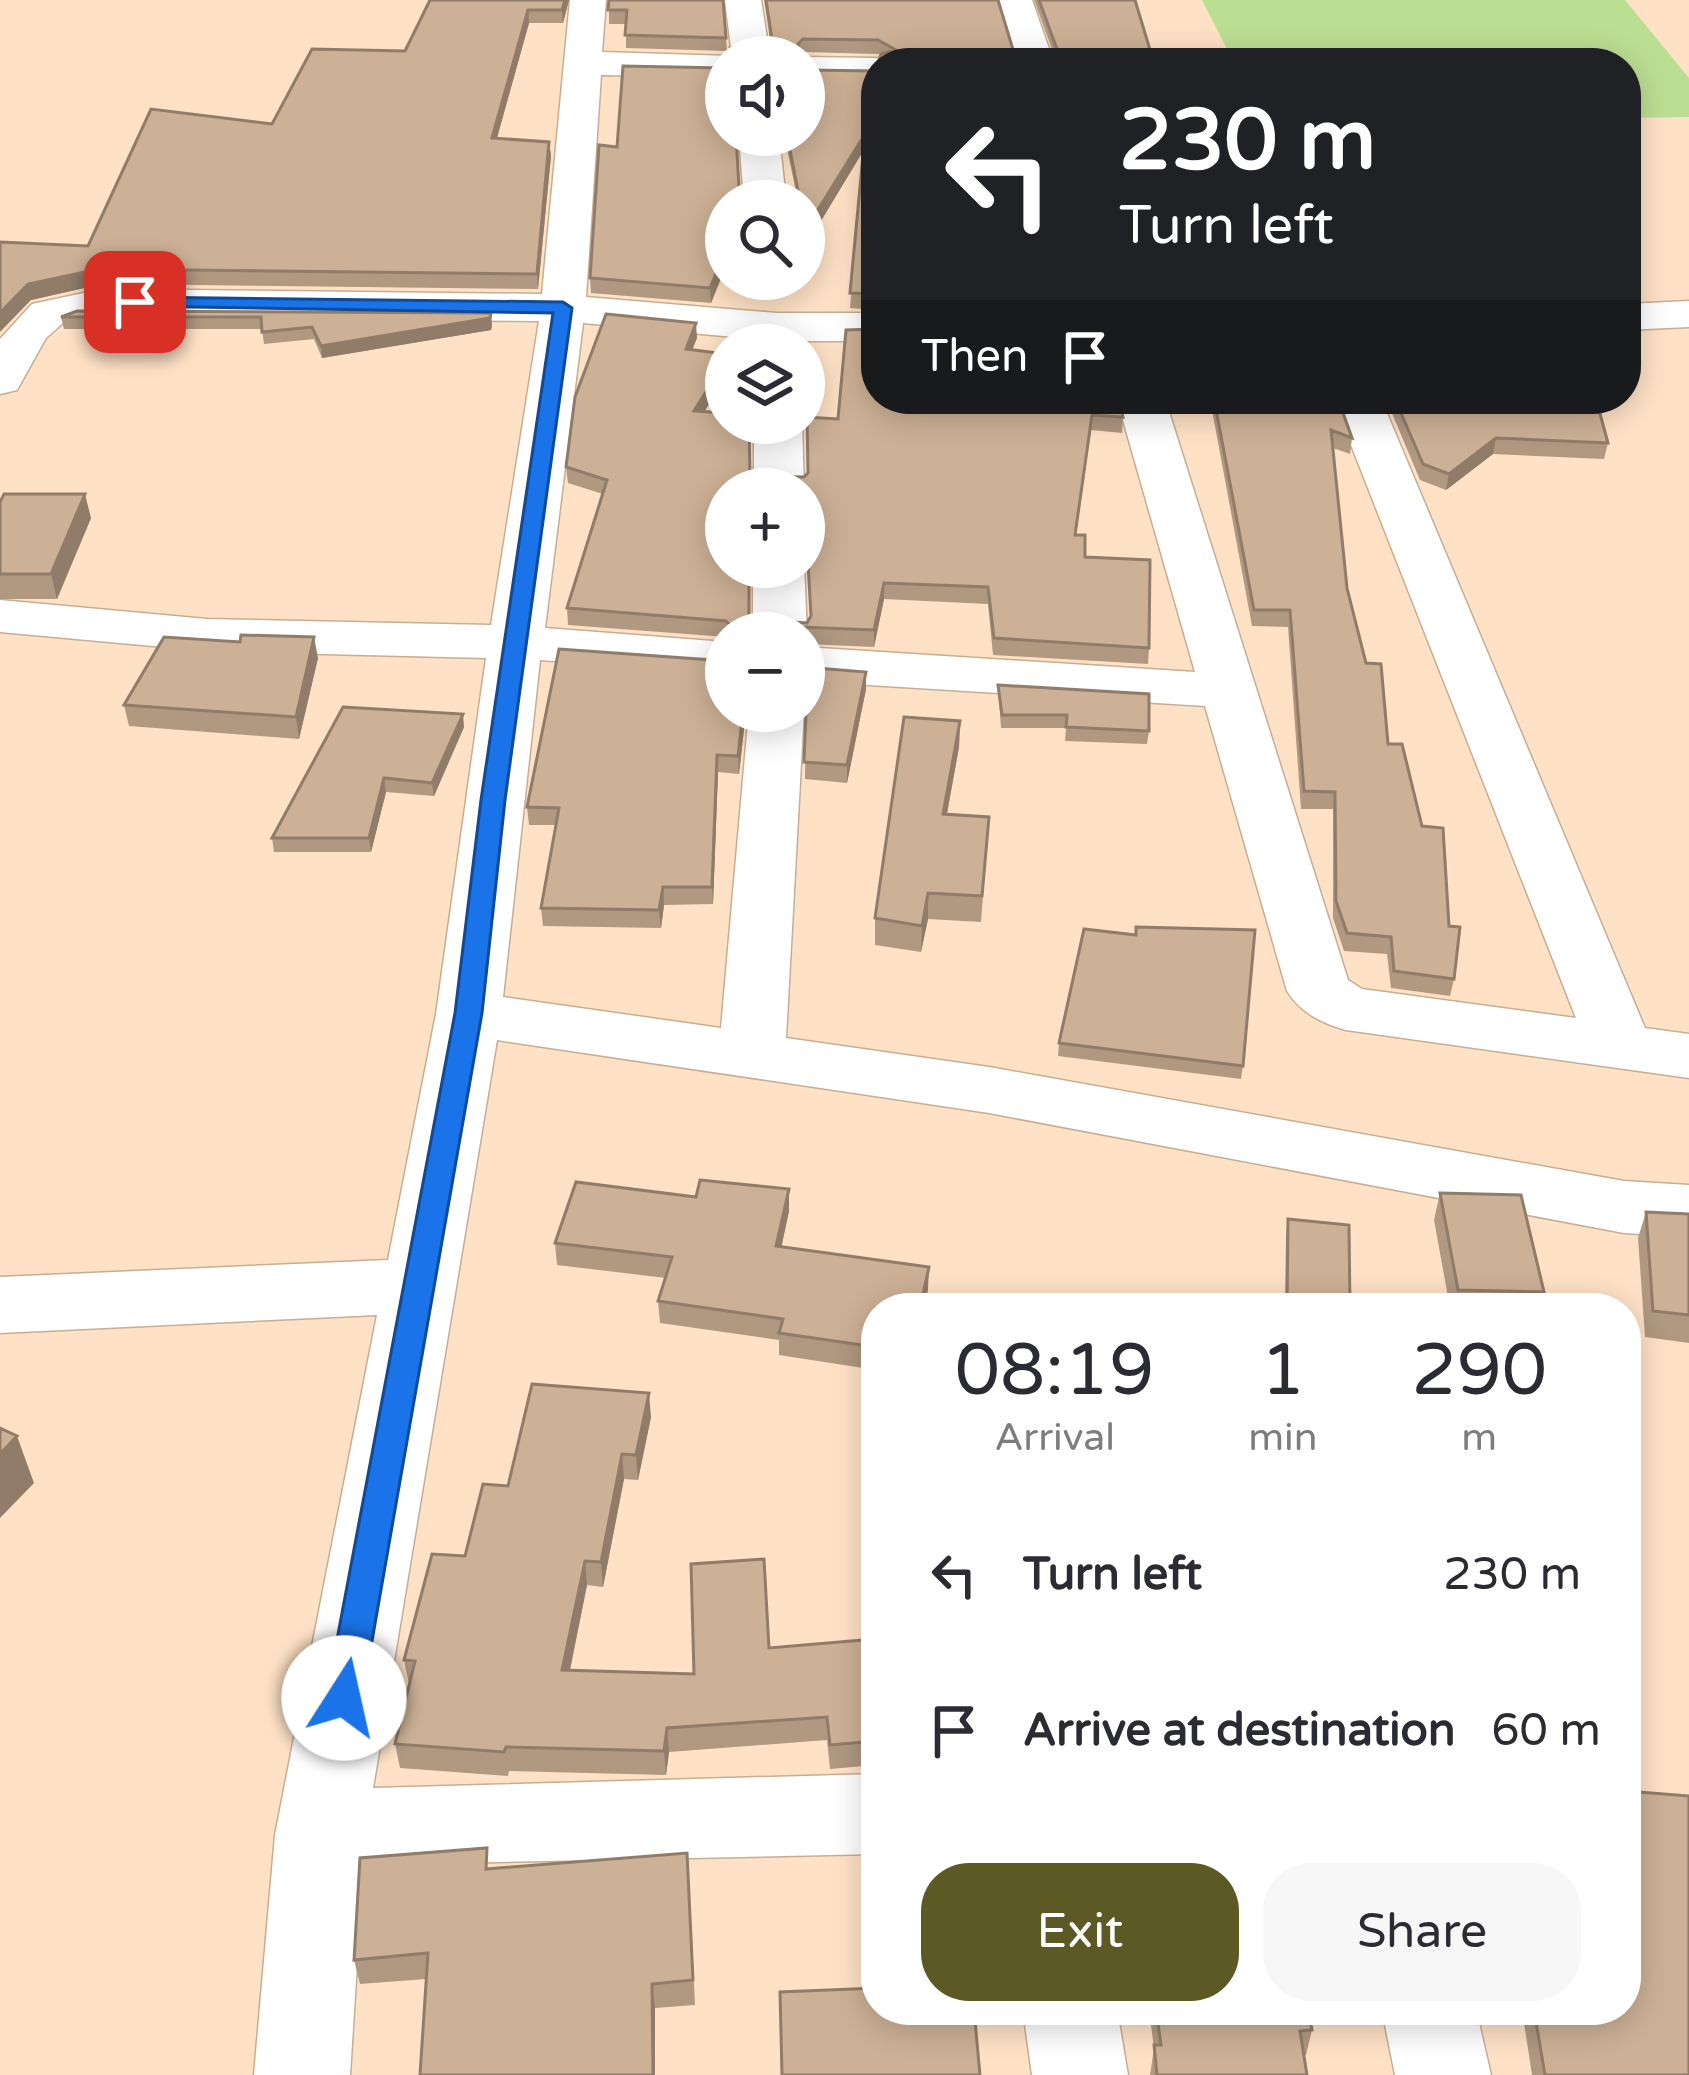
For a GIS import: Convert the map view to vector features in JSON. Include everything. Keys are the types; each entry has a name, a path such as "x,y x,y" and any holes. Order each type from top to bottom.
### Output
{"street":[{"path":"743,0 748,36"},
{"path":"1014,0 1030,48"},
{"path":"302,2075 320,1835 469,1013 563,308 587,32 705,61"},
{"path":"825,68 861,69"},
{"path":"0,380 28,328 62,305 563,308 705,327"},
{"path":"1641,316 1689,314"},
{"path":"825,332 861,328"},
{"path":"1146,414 1319,991 1346,1008 1689,1056"},
{"path":"1363,414 1621,1049"},
{"path":"0,616 207,635 516,642 705,656"},
{"path":"825,665 1232,691"},
{"path":"752,1054 775,732"},
{"path":"469,1013 989,1090 1624,1207 1689,1211"},
{"path":"0,1305 416,1286"},
{"path":"320,1835 406,1824 861,1814"},
{"path":"1072,2025 1080,2075"},
{"path":"1432,2025 1443,2075"}],"green space":[{"path":"1202,0 1625,0 1689,78 1689,117 1641,118 1641,48 1226,48"}],"building":[{"path":"430,0 565,0 562,10 528,10 492,138 549,142 537,274 99,269 28,284 0,313 0,242 88,246 151,109 272,124 312,49 405,51"},
{"path":"609,0 723,0 726,36 625,35 627,10 608,10"},
{"path":"766,0 998,0 1012,48 892,48 878,40 771,36"},
{"path":"1039,0 1135,0 1149,48 1057,48"},
{"path":"623,66 705,68 705,156 737,156 739,180 705,180 705,288 590,278 599,145 617,147"},
{"path":"825,70 861,71 861,140 825,198 825,180 796,180 791,156 825,156"},
{"path":"861,176 861,293 850,293"},
{"path":"77,311 491,313 490,318 321,346 312,327 262,332 261,317 61,317"},
{"path":"606,314 696,323 686,349 705,351 705,393 694,411 705,412 705,444 749,444 750,468 705,468 705,588 749,588 749,612 705,612 705,619 567,608 607,480 566,467 575,397"},
{"path":"846,330 861,330 861,414 1122,414 1092,415 1075,535 1085,535 1085,557 1150,560 1149,648 994,638 988,587 884,583 874,630 825,628 825,612 811,612 809,588 825,588 825,468 808,468 807,444 825,444 825,418 838,419"},
{"path":"1217,414 1343,414 1352,438 1331,430 1347,588 1366,663 1381,664 1388,744 1402,744 1422,826 1443,828 1449,926 1460,927 1454,979 1394,971 1391,937 1347,933 1336,901 1335,792 1304,791 1290,610 1254,610"},
{"path":"1401,414 1600,414 1608,443 1496,438 1449,474 1423,464"},
{"path":"4,494 85,494 51,574 0,574"},
{"path":"241,635 314,637 296,717 124,705 164,637 240,642"},
{"path":"559,649 705,659 705,732 741,732 738,756 717,755 712,887 663,887 659,910 541,908 559,808 527,807"},
{"path":"825,669 866,672 847,765 804,762 805,732 825,732"},
{"path":"998,685 1149,694 1149,731 1066,727 1067,715 1002,715"},
{"path":"343,707 463,714 432,783 384,778 369,838 272,838"},
{"path":"904,717 960,721 943,814 989,817 982,896 928,893 922,926 875,918"},
{"path":"1136,927 1255,930 1243,1066 1059,1043 1084,929 1136,935"},
{"path":"700,1180 789,1189 776,1246 929,1267 923,1293 861,1293 861,1345 779,1333 783,1319 658,1301 672,1257 555,1243 576,1182 696,1197"},
{"path":"1440,1193 1521,1195 1544,1292 1458,1290"},
{"path":"1646,1212 1689,1214 1689,1315 1653,1311"},
{"path":"1288,1219 1349,1225 1350,1293 1287,1293"},
{"path":"532,1384 649,1393 636,1455 622,1454 601,1562 585,1561 562,1670 694,1674 691,1564 764,1559 769,1648 861,1640 861,1742 830,1745 827,1717 667,1728 664,1751 506,1747 504,1752 395,1744 415,1661 404,1660 432,1554 465,1556 483,1484 508,1486"},
{"path":"0,1428 17,1436 0,1454"},
{"path":"1641,1792 1689,1796 1689,2075 1545,2075 1537,2025 1641,2025"},
{"path":"487,1848 486,1869 687,1853 693,1980 652,1984 653,2075 420,2075 428,1953 354,1960 360,1858"},
{"path":"861,1989 861,2025 975,2025 980,2075 782,2075 780,1992"},
{"path":"1158,2025 1311,2025 1312,2030 1300,2031 1307,2075 1157,2075 1154,2045 1161,2045"}],"route":[{"path":"135,302 563,308 493,800 469,1013 344,1698"}]}
